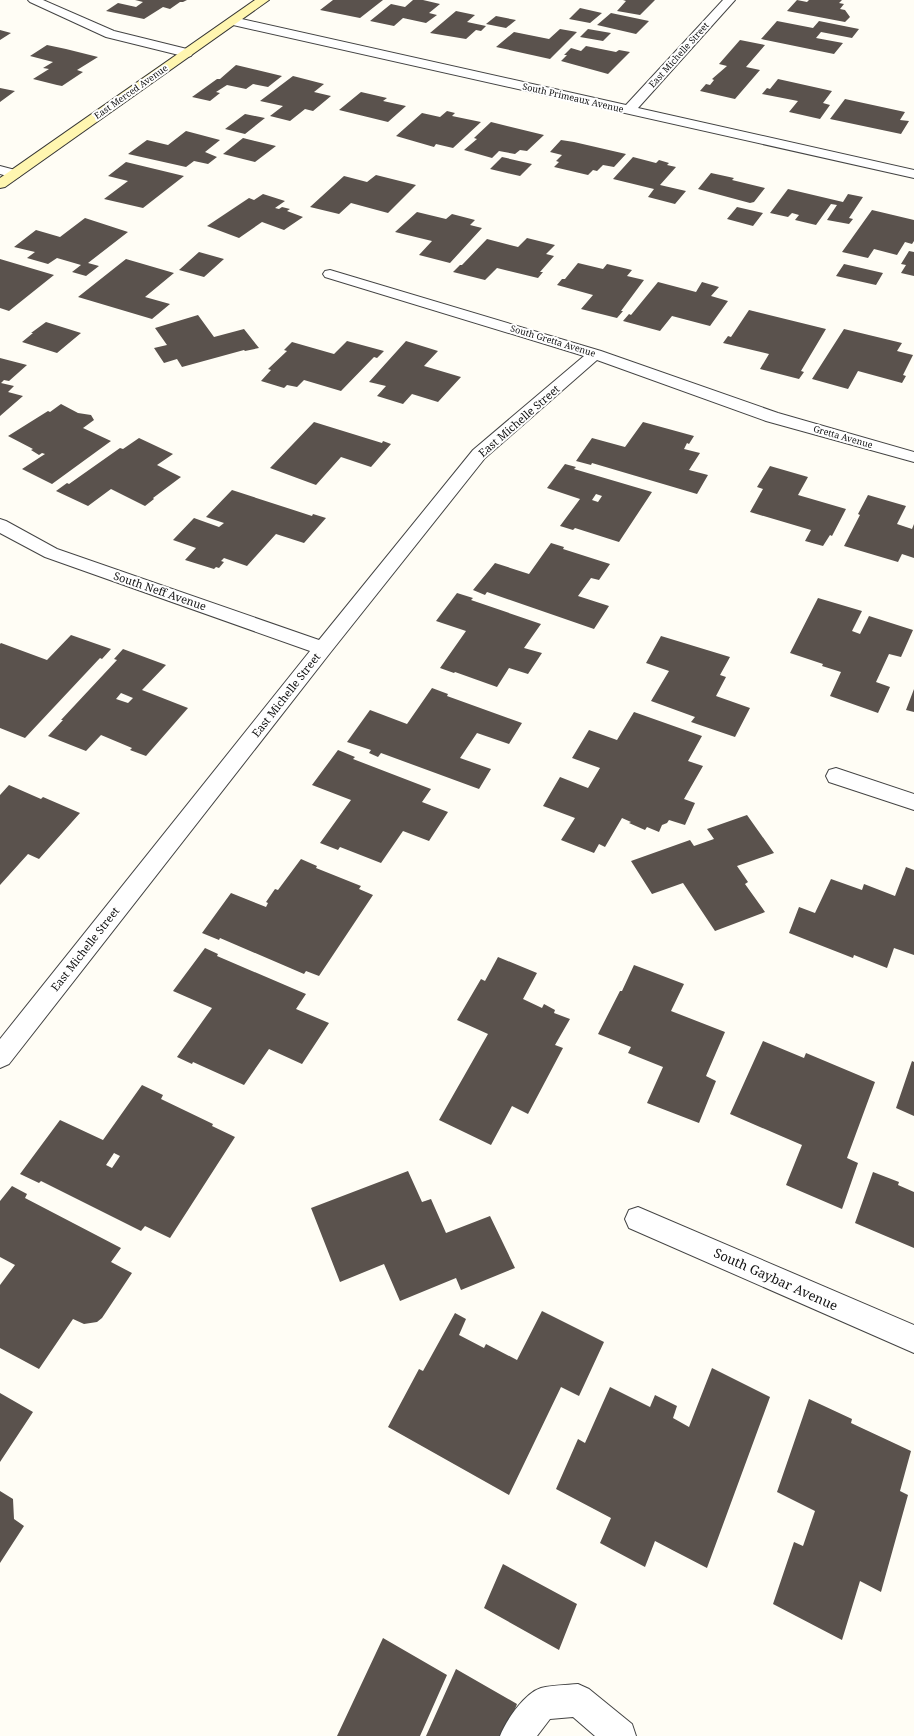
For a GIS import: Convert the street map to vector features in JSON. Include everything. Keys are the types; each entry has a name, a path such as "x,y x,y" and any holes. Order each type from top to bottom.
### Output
{"street":[{"path":"34,0 110,34 187,53"},
{"name":"East Merced Avenue","path":"0,184 263,0"},
{"name":"East Michelle Street","path":"629,110 729,0"},
{"name":"South Primeaux Avenue","path":"233,21 914,174"},
{"path":"0,170 14,174"},
{"name":"South Gretta Avenue","path":"330,274 596,354 772,417"},
{"name":"East Michelle Street","path":"0,1058 323,648 479,454 596,354"},
{"name":"Gretta Avenue","path":"772,417 914,457"},
{"name":"South Neff Avenue","path":"0,525 51,553 323,648"},
{"path":"836,776 914,802"},
{"name":"South Gaybar Avenue","path":"638,1219 914,1339"},
{"path":"516,1736 542,1704 578,1700 620,1736"}],"building":[{"path":"135,0 187,0 180,2 170,9 163,7 144,19 106,11 118,3 136,7 143,2"},
{"path":"333,0 383,0 360,18 320,10"},
{"path":"413,0 423,0 440,4 429,13 437,15 426,23 403,18 394,26 370,21 391,4 405,7"},
{"path":"623,0 655,0 640,15 617,11 626,1"},
{"path":"797,0 807,2 809,0 842,0 839,3 844,4 840,9 845,10 850,17 845,22 787,11"},
{"path":"580,8 602,13 590,23 569,19"},
{"path":"456,11 475,15 467,22 486,26 481,31 476,30 466,39 430,33"},
{"path":"611,13 649,21 636,34 597,25"},
{"path":"496,16 516,20 506,28 486,24"},
{"path":"777,21 813,28 819,21 859,29 852,38 821,32 816,38 843,43 834,54 761,39"},
{"path":"560,29 577,32 550,59 496,47 514,32 549,39"},
{"path":"588,29 611,33 603,41 580,37"},
{"path":"0,30 11,33 0,40"},
{"path":"740,40 765,45 746,67 760,70 735,99 700,91 706,84 710,85 714,80 712,79 727,66 719,64"},
{"path":"47,45 98,57 77,70 83,72 62,86 33,79 49,69 43,68 53,62 30,56"},
{"path":"586,46 616,52 619,50 630,52 608,74 561,61 567,55 564,55 571,48 581,51"},
{"path":"236,65 282,76 268,87 253,84 246,89 227,85 216,92 220,93 210,101 192,97 217,79 220,79"},
{"path":"293,76 324,84 314,92 331,96 313,111 305,109 290,121 270,116 283,106 260,101"},
{"path":"778,79 832,91 823,103 830,105 820,119 789,112 798,101 762,94 767,88 770,89"},
{"path":"0,88 15,91 0,102"},
{"path":"361,92 387,98 383,101 406,106 388,122 339,110"},
{"path":"845,99 905,112 900,120 909,121 901,134 830,119"},
{"path":"447,111 455,113 452,116 481,122 453,148 436,144 434,147 396,136 422,113 440,117"},
{"path":"245,114 265,118 245,134 225,129"},
{"path":"491,122 544,135 527,151 520,150 515,154 499,151 492,158 464,150 477,139 474,138"},
{"path":"186,131 220,140 205,152 217,157 208,164 194,161 186,167 128,154 147,140 168,145"},
{"path":"243,138 276,146 255,162 223,154"},
{"path":"561,140 626,154 614,167 603,165 597,171 593,170 588,175 554,167 559,162 556,161 562,155 550,152"},
{"path":"502,157 532,164 520,176 490,169"},
{"path":"633,157 656,163 659,160 669,163 667,165 676,167 660,185 686,191 675,204 648,197 654,189 613,179"},
{"path":"126,162 184,176 143,208 104,199 128,181 108,176"},
{"path":"711,173 734,178 732,180 765,188 754,202 750,203 698,189"},
{"path":"376,175 416,185 388,213 351,203 339,214 310,207 344,176 367,182"},
{"path":"788,189 843,202 848,194 863,197 849,218 853,219 849,224 827,220 837,205 831,204 816,225 795,220 799,215 792,213 788,217 770,213"},
{"path":"263,194 285,201 275,208 279,209 282,207 290,209 287,211 303,217 284,230 262,222 239,238 207,226 249,198 254,200"},
{"path":"737,207 763,213 753,226 727,219"},
{"path":"872,210 914,220 914,241 912,244 905,242 897,255 874,249 868,258 842,252"},
{"path":"417,212 446,219 452,214 475,220 470,225 482,228 450,263 419,255 432,241 395,232"},
{"path":"85,218 128,232 88,263 99,266 86,276 72,272 81,265 57,258 48,264 27,258 35,252 14,247 36,230 60,237"},
{"path":"527,238 555,245 546,254 554,256 540,272 543,272 538,278 497,268 485,280 453,272 460,265 462,265 487,239 518,247"},
{"path":"909,251 914,252 914,276 901,273 906,265 901,264"},
{"path":"199,252 224,259 204,277 179,270"},
{"path":"0,259 54,275 9,311 0,308"},
{"path":"126,259 174,273 145,297 170,304 152,319 78,297"},
{"path":"578,263 603,269 607,264 632,270 627,276 644,280 617,318 581,309 593,295 557,285 562,279 565,279"},
{"path":"844,264 883,273 876,285 836,276"},
{"path":"658,282 696,292 702,282 719,287 711,296 728,301 710,326 672,316 660,331 623,321 629,314 631,315"},
{"path":"749,310 826,329 801,371 804,372 799,379 760,369 769,354 723,343 728,336 731,337"},
{"path":"198,315 214,337 244,329 259,348 244,350 182,367 177,359 164,363 154,348 167,345 155,328"},
{"path":"46,322 81,333 57,353 22,342"},
{"path":"844,329 902,343 897,351 913,355 903,375 906,376 902,383 858,371 848,389 812,379"},
{"path":"347,341 384,351 377,358 374,357 341,391 304,380 297,387 287,385 284,388 261,381 271,370 268,369 287,351 284,350 292,342 334,354"},
{"path":"406,341 438,351 424,366 461,377 438,402 412,394 403,404 377,396 386,386 369,382"},
{"path":"0,358 27,365 9,381 4,380 1,383 14,386 8,392 23,396 0,416"},
{"path":"61,404 78,413 91,415 94,420 83,428 111,441 52,484 22,469 45,454 42,453 39,455 31,450 33,449 8,436"},
{"path":"314,422 382,443 383,441 391,444 371,467 341,457 316,485 270,468"},
{"path":"643,422 694,436 689,444 687,443 684,449 700,453 689,470 708,475 697,494 592,463 591,465 576,461 592,438 625,447"},
{"path":"139,438 173,454 157,465 181,477 153,498 154,499 145,506 111,489 88,506 56,491 67,483 69,484 120,448 123,449"},
{"path":"565,464 576,467 574,469 652,492 619,542 575,528 573,530 560,526 580,499 547,488","holes":["596,494 602,496 598,502 592,500"]},
{"path":"770,466 808,477 798,495 846,509 832,536 830,535 823,546 805,541 811,530 750,512 763,489 757,487"},
{"path":"232,490 312,516 313,514 326,518 304,543 276,534 247,566 224,558 221,561 224,562 219,568 216,567 214,569 185,560 196,548 173,540 194,518 219,527 224,523 206,517"},
{"path":"868,495 906,506 897,524 912,529 914,524 914,558 902,554 898,562 844,546 860,515 858,514"},
{"path":"551,543 564,547 563,549 610,564 599,580 591,578 578,596 609,606 594,629 487,592 485,595 473,590 495,563 529,574"},
{"path":"457,593 473,598 471,600 541,624 524,648 542,653 528,674 509,668 497,687 440,668 466,631 436,621"},
{"path":"818,598 862,611 852,631 860,634 869,616 913,630 901,657 889,654 876,682 890,687 878,713 830,696 841,672 822,666 823,664 790,653"},
{"path":"71,635 111,649 102,659 100,658 25,738 0,728 0,644 1,643 47,660"},
{"path":"661,636 730,657 720,675 726,677 716,696 750,708 735,737 691,722 695,717 651,701 669,671 646,663"},
{"path":"123,649 166,665 142,690 188,708 146,756 130,750 132,748 101,735 86,751 48,736 117,660 114,659","holes":["121,693 133,698 128,703 116,699"]},
{"path":"432,688 448,694 447,696 522,723 509,744 477,733 460,758 491,769 479,789 381,753 378,757 369,753 371,750 347,742 370,710 407,724"},
{"path":"914,689 914,712 906,710"},
{"path":"634,712 702,736 688,761 703,766 684,799 695,803 685,825 669,820 667,823 662,825 659,832 647,827 645,830 622,818 605,847 599,844 594,853 561,840 575,818 543,806 560,777 588,788 600,768 572,758 589,730 617,740"},
{"path":"338,750 355,757 353,759 431,789 422,802 448,812 429,841 403,831 381,863 340,847 338,850 320,843 351,800 312,785"},
{"path":"9,785 41,799 43,797 80,813 39,859 28,854 0,885 0,795"},
{"path":"747,815 774,853 737,866 748,882 745,884 765,912 715,931 683,883 652,894 631,861 690,840 694,846 714,839 707,829"},
{"path":"301,859 317,866 316,868 361,886 359,889 373,895 319,976 306,971 304,974 220,938 219,940 202,933 231,893 266,907 268,903 266,902 275,889 278,890"},
{"path":"906,867 914,870 914,955 894,948 887,968 854,955 853,958 789,933 799,907 815,913 831,879 862,890 864,884 895,896"},
{"path":"205,948 218,954 217,956 306,994 296,1009 329,1023 302,1064 269,1049 244,1085 193,1062 192,1064 177,1057 212,1008 173,991"},
{"path":"498,957 537,973 523,999 542,1008 544,1004 555,1010 554,1013 570,1019 555,1045 563,1048 528,1114 512,1106 491,1145 439,1120 488,1034 457,1020 481,979 485,981"},
{"path":"634,965 684,984 671,1011 725,1032 706,1076 716,1081 699,1123 647,1103 663,1067 628,1053 631,1047 598,1034 620,991 622,991"},
{"path":"763,1041 804,1058 806,1053 875,1082 847,1158 858,1163 842,1209 786,1185 802,1145 730,1114"},
{"path":"912,1061 914,1062 914,1116 896,1108"},
{"path":"142,1085 163,1095 161,1099 213,1124 212,1126 235,1137 170,1238 145,1226 141,1231 41,1181 39,1183 20,1174 60,1120 103,1140","holes":["114,1153 120,1156 112,1168 106,1165"]},
{"path":"408,1171 422,1202 431,1199 446,1233 490,1216 515,1268 461,1290 456,1278 400,1301 384,1264 340,1282 311,1208"},
{"path":"873,1172 899,1182 898,1185 914,1192 914,1248 855,1223"},
{"path":"12,1186 27,1194 25,1198 121,1248 111,1262 132,1273 102,1318 97,1322 84,1324 73,1319 39,1369 0,1348 0,1285 15,1265 0,1257 0,1201"},
{"path":"542,1311 604,1342 579,1396 561,1387 509,1495 388,1427 419,1369 423,1371 455,1313 466,1319 459,1335 484,1348 486,1344 517,1360"},
{"path":"712,1368 770,1397 707,1568 655,1541 645,1567 600,1543 611,1518 556,1489 578,1439 585,1443 610,1387 650,1407 655,1395 677,1406 673,1418 689,1427"},
{"path":"0,1393 33,1412 0,1462"},
{"path":"809,1399 852,1419 851,1423 911,1451 900,1491 908,1495 881,1592 860,1581 842,1640 773,1604 794,1542 803,1546 815,1511 777,1492"},
{"path":"0,1491 13,1499 14,1519 24,1526 0,1563"},
{"path":"503,1564 577,1604 559,1650 484,1608"},
{"path":"383,1638 447,1675 420,1736 337,1736"},
{"path":"456,1669 517,1704 504,1736 426,1736"}]}
